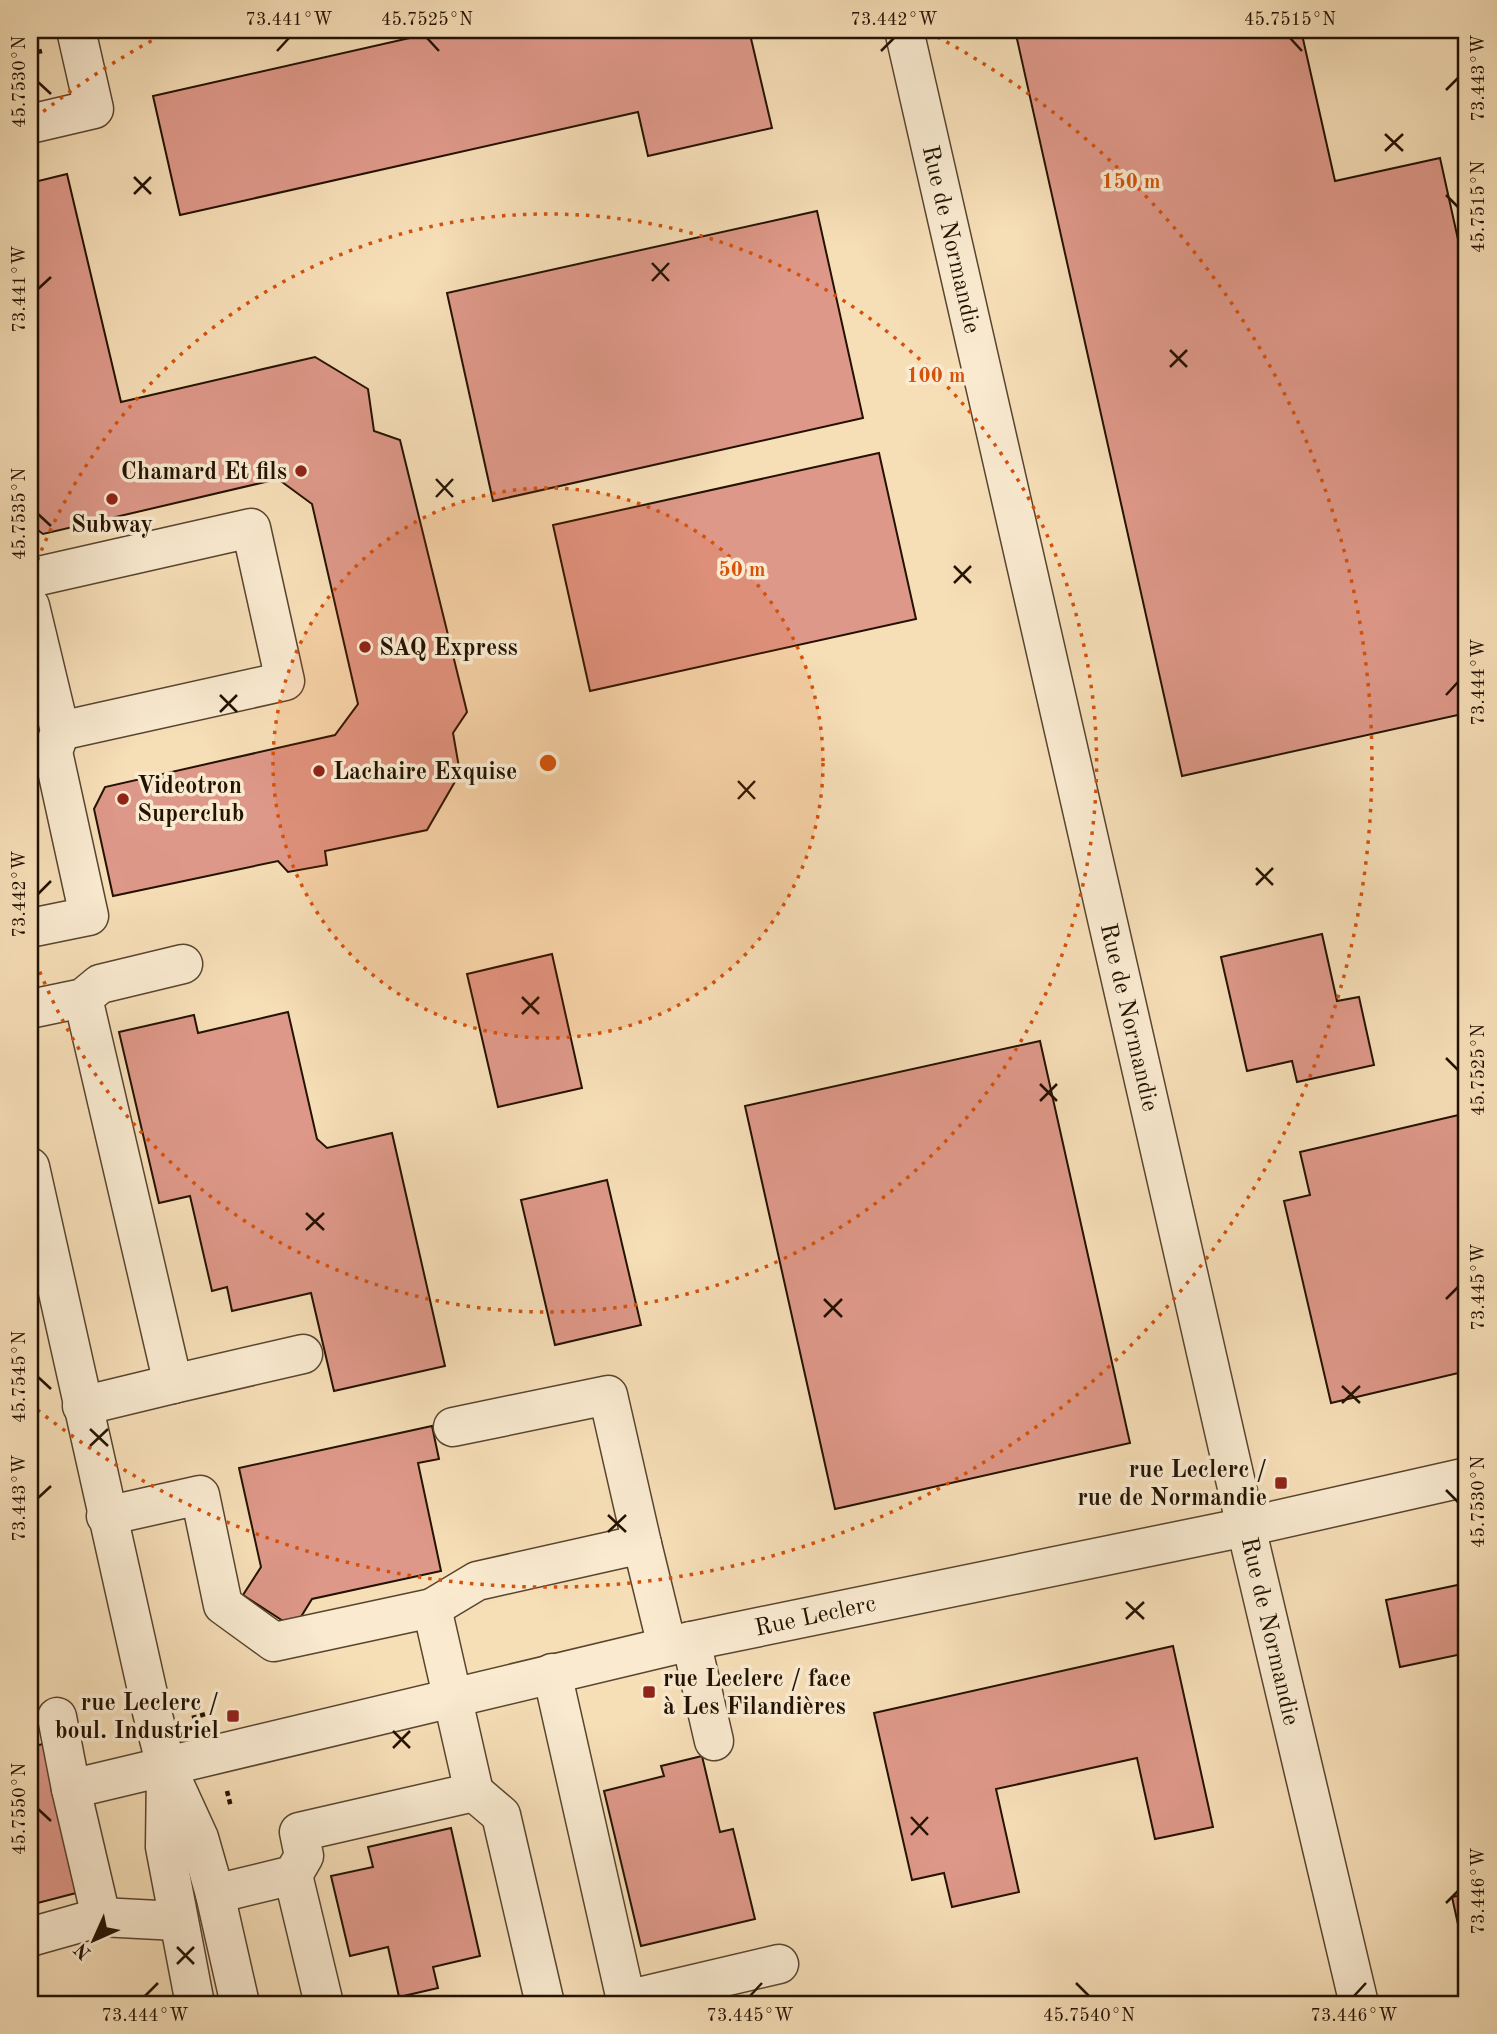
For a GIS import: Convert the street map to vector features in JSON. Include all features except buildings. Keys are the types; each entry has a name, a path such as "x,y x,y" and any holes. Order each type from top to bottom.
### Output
{"street":[{"name":"Rue de Normandie","path":"904,30 1246,1527 1359,2004"},
{"path":"30,124 94,109 90,33"},
{"path":"30,578 251,528 285,681 60,730"},
{"path":"30,606 60,730 52,752 89,916 30,928"},
{"path":"30,1009 83,998 100,984 183,964"},
{"path":"83,998 173,1384"},
{"path":"30,1167 106,1516 166,1766 194,1826 215,1894 240,2004"},
{"path":"82,1406 303,1354"},
{"path":"453,1427 608,1395 642,1544 714,1741"},
{"name":"Rue Leclerc","path":"71,1789 679,1644 1246,1527 1467,1478"},
{"path":"106,1516 200,1495 223,1605 274,1642 432,1608 477,1581 642,1544"},
{"path":"432,1608 474,1792 501,1815 545,2004"},
{"path":"552,1673 626,2000 779,1964"},
{"path":"57,1717 101,1917"},
{"path":"166,1766 165,1847 187,2003"},
{"path":"324,2004 293,1875 304,1856 299,1832 474,1792"},
{"path":"215,1894 293,1875"},
{"path":"30,1937 101,1917 177,1921"}],"path":[{"path":"90,33 139,30"}],"place":[{"name":"Chamard Et fils","path":"301,471"},
{"name":"Subway","path":"112,499"},
{"name":"SAQ Express","path":"365,647"},
{"name":"Lachaire Exquise","path":"319,771"},
{"name":"Videotron Superclub","path":"123,799"},
{"name":"rue Leclerc / rue de Normandie","path":"1281,1483"},
{"name":"rue Leclerc / face à Les Filandières","path":"649,1692"},
{"name":"rue Leclerc / boul. Industriel","path":"233,1716"}]}
